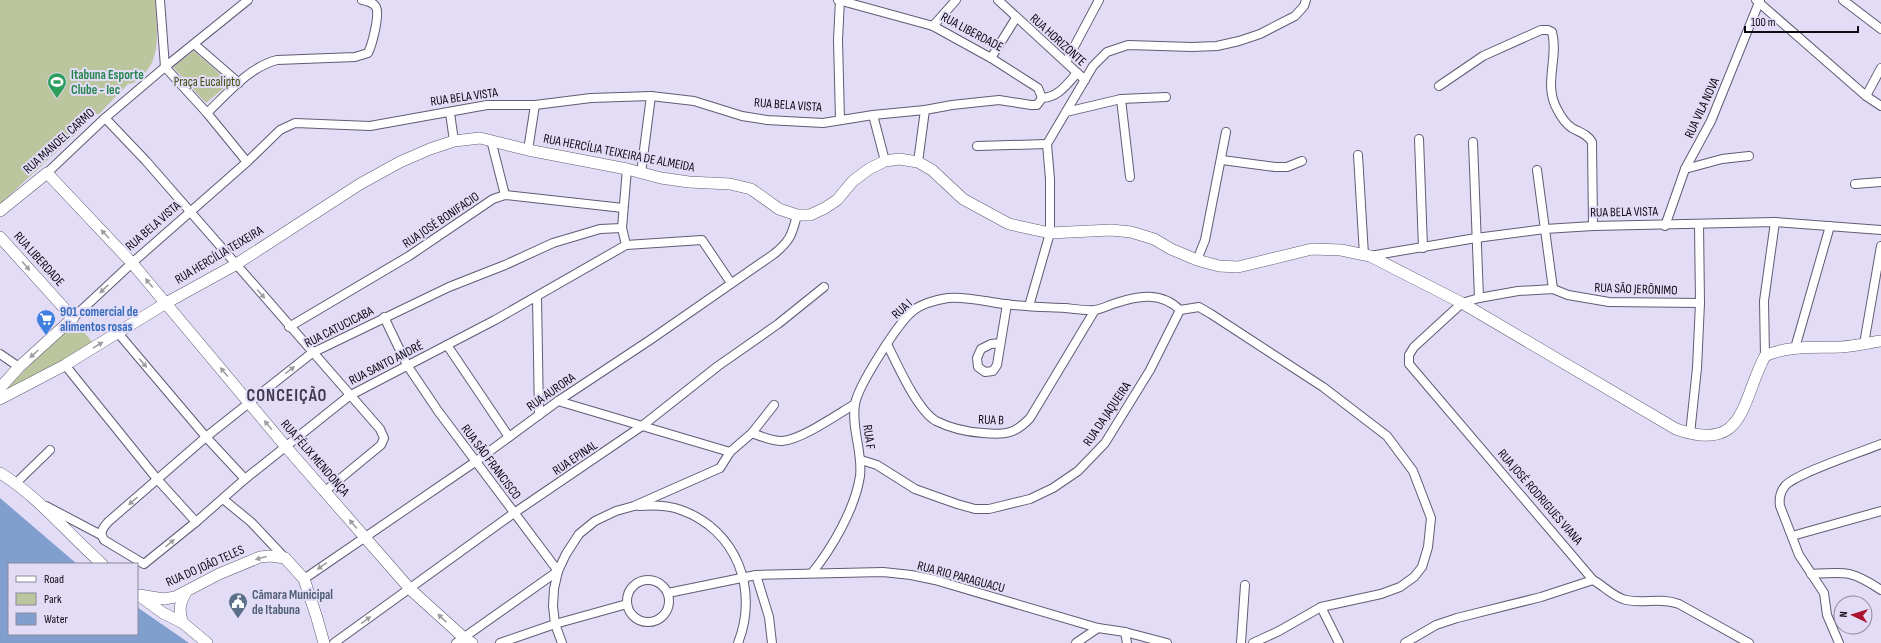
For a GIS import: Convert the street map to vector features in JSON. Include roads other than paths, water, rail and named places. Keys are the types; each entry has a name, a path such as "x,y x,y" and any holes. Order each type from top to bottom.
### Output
{"main road":[{"name":"RUA HERCÍLIA TEIXEIRA DE ALMEIDA","path":"454,141 480,138 528,150 689,182 730,184 750,189 779,209 797,215 810,215 825,208 837,200 853,181 869,168 885,161 899,159 918,162 932,170 963,199 1009,224 1050,233 1111,230 1131,232 1154,239 1197,260 1219,266 1238,267 1312,249 1342,250 1367,256"},
{"name":"RUA HERCÍLIA TEIXEIRA","path":"0,399 65,365 118,334 166,303 235,265 366,180 400,162 430,149 454,141"},
{"name":"RUA MANOEL CARMO","path":"0,211 46,173"},
{"name":"RUA FÉLIX MENDONÇA","path":"46,173 132,262 324,492 410,589 464,641"},
{"name":"RUA LIBERDADE","path":"0,237 73,318"},
{"path":"1367,256 1462,302 1676,429 1690,434 1703,436 1714,435 1725,431 1736,422 1744,410 1765,356 1774,352 1795,348 1864,344 1881,341"},
{"name":"RUA BELA VISTA","path":"0,388 19,368 73,318"},
{"path":"0,473 16,483 38,502 101,563"},
{"name":"RUA DO JOÃO TELES","path":"138,595 164,599 175,597 219,574 260,557 270,556 286,558"},
{"path":"286,558 304,579 324,643"},
{"path":"183,623 179,613 180,603 186,592"},
{"path":"138,595 163,613 183,623 207,643"}],"street":[{"path":"160,0 165,67 247,162"},
{"name":"RUA MANOEL CARMO","path":"46,173 105,118 248,0"},
{"path":"206,113 239,83 267,62 277,60 355,57 368,53 371,47 377,13 376,7 370,2 363,0"},
{"path":"839,0 838,40 840,120"},
{"name":"RUA LIBERDADE","path":"839,0 933,26 991,58 1038,88 1042,98"},
{"path":"933,26 956,0"},
{"name":"RUA HORIZONTE","path":"998,0 1085,80"},
{"path":"1066,62 1099,0"},
{"path":"1029,306 1050,233 1050,179 1047,144 1093,66 1107,52 1128,45 1157,47 1217,46 1239,41 1260,34 1295,16 1304,6 1306,0"},
{"path":"1759,1 1866,96 1881,106"},
{"name":"RUA VILA NOVA","path":"1665,226 1685,169 1711,121 1759,1"},
{"path":"1846,1 1881,29"},
{"path":"991,58 1016,18"},
{"path":"1439,86 1483,56 1541,30 1548,30 1552,32 1554,38 1550,83 1552,101 1571,127 1585,134 1592,142 1594,226"},
{"path":"194,44 239,83"},
{"path":"1866,96 1881,68"},
{"path":"1042,98 1050,97 1059,93 1077,73"},
{"path":"641,173 651,96"},
{"name":"RUA BELA VISTA","path":"73,318 132,262 247,162 280,130 295,124 370,126 450,113 487,105 535,105 591,98 651,96 694,101 742,116 767,120 823,122 873,114 925,110 952,105 999,100 1037,105 1042,98"},
{"path":"1066,112 1121,99 1166,97"},
{"path":"1121,99 1130,177"},
{"path":"528,150 535,105"},
{"path":"918,162 925,110"},
{"path":"450,113 454,141"},
{"path":"873,114 885,161"},
{"path":"105,118 146,162 349,396 380,429 384,438 381,444 324,492"},
{"path":"1197,260 1205,240 1222,160 1226,132"},
{"path":"1419,139 1423,248"},
{"path":"492,140 505,195 623,208"},
{"path":"1473,142 1476,181 1476,238 1479,298"},
{"path":"977,146 1047,144"},
{"path":"1358,155 1367,256"},
{"path":"1685,169 1722,158 1749,156"},
{"path":"1222,160 1275,167 1287,167 1302,161"},
{"path":"626,245 622,228 627,169"},
{"path":"1537,170 1553,289"},
{"path":"1855,184 1881,182"},
{"name":"RUA JOSÉ BONIFACIO","path":"290,327 409,256 493,199 505,195"},
{"name":"RUA AURORA","path":"304,579 475,462 558,401 650,340 785,245 792,235 797,215"},
{"path":"1765,356 1764,301 1775,222"},
{"name":"RUA BELA VISTA","path":"1367,256 1423,248 1476,238 1545,229 1594,226 1665,226 1775,222 1881,230"},
{"path":"1690,434 1697,368 1700,303 1699,224"},
{"path":"1795,348 1830,226"},
{"name":"RUA CATUCICABA","path":"101,536 102,530 108,522 157,479 248,402 312,353 449,287 505,265 553,243 600,229 622,228"},
{"name":"RUA SANTO ANDRÉ","path":"101,536 108,543 144,564 196,522 245,479 349,396 537,297 626,245 702,240 708,246 731,283"},
{"path":"1864,344 1881,246"},
{"name":"RUA EPINAL","path":"334,643 514,513 642,426 718,366 778,324 824,287"},
{"name":"RUA SÃO JERÔNIMO","path":"1462,302 1518,291 1553,289 1568,295 1609,302 1700,303"},
{"path":"1095,310 1126,300 1150,296 1163,298 1174,304 1180,310 1199,308 1211,314 1323,388 1387,436 1413,471 1431,518 1428,547 1422,567 1414,577 1400,587 1381,594 1321,607 1279,631 1254,643"},
{"path":"537,297 539,415"},
{"name":"RUA I","path":"855,404 869,372 900,326 914,310 932,302 950,298 1029,306 1095,310"},
{"name":"RUA JOSÉ RODRIGUES VIANA","path":"1462,302 1414,347 1409,355 1409,364 1593,580 1615,596 1625,600 1667,600 1679,604 1749,643"},
{"path":"1000,343 1007,304"},
{"name":"RUA B","path":"887,344 911,390 923,408 935,420 949,426 976,432 1011,433 1021,428 1030,418 1095,310"},
{"name":"RUA DA JAQUEIRA","path":"975,509 989,509 1030,499 1053,488 1078,471 1105,443 1150,370 1180,310"},
{"name":"RUA SÃO FRANCISCO","path":"384,317 407,365 438,411 558,571"},
{"path":"118,334 206,437 245,479"},
{"path":"447,344 509,437"},
{"path":"0,354 19,368"},
{"path":"65,365 157,479 196,522"},
{"path":"558,401 730,452"},
{"path":"752,433 770,440 784,441 799,436 855,404"},
{"name":"RUA F","path":"855,404 855,431 860,460 884,469 915,489 975,509"},
{"path":"562,643 555,624 553,606 554,589 558,571 566,554 579,534 595,521 616,511 634,506 720,468 730,452 752,433 774,405"},
{"path":"1839,643 1827,615 1824,593 1799,555 1780,506 1779,499 1784,486 1800,476 1881,444"},
{"path":"16,483 50,450"},
{"path":"812,573 825,556 847,516 856,495 860,476 860,460"},
{"path":"223,499 251,522 286,558"},
{"path":"38,502 101,536"},
{"path":"634,506 658,505 681,510 702,520 721,536 735,555 744,577 747,599 745,621 738,643"},
{"path":"1792,536 1881,511"},
{"path":"464,641 558,571"},
{"name":"RUA RIO PARAGUACU","path":"668,593 756,575 883,572 911,575 943,582 1098,628 1125,632 1167,643"},
{"path":"1811,574 1844,572 1860,576 1881,590"},
{"path":"756,575 769,617 772,643"},
{"path":"650,579 658,582 664,586 668,593 668,607 665,614 653,621 646,622 633,616 626,604 630,588 642,580 650,579"},
{"path":"1406,643 1436,625 1457,618 1541,597 1593,580"},
{"path":"1241,643 1244,585"},
{"path":"500,643 555,624 626,604"},
{"path":"1321,607 1339,643"},
{"path":"1076,643 1098,628"},
{"path":"1125,632 1127,643"}],"water":[{"path":"0,498 76,563 8,563 8,635 138,635 138,608 189,643 0,643"}],"place":[{"name":"Itabuna Esporte Clube - Iec","path":"57,99"},
{"name":"901 comercial de alimentos rosas","path":"46,336"},
{"name":"Câmara Municipal de Itabuna","path":"238,619"}],"district":[{"name":"CONCEIÇÃO","path":"287,396"}],"park label":[{"name":"Praça Eucalipto","path":"207,82"}]}
